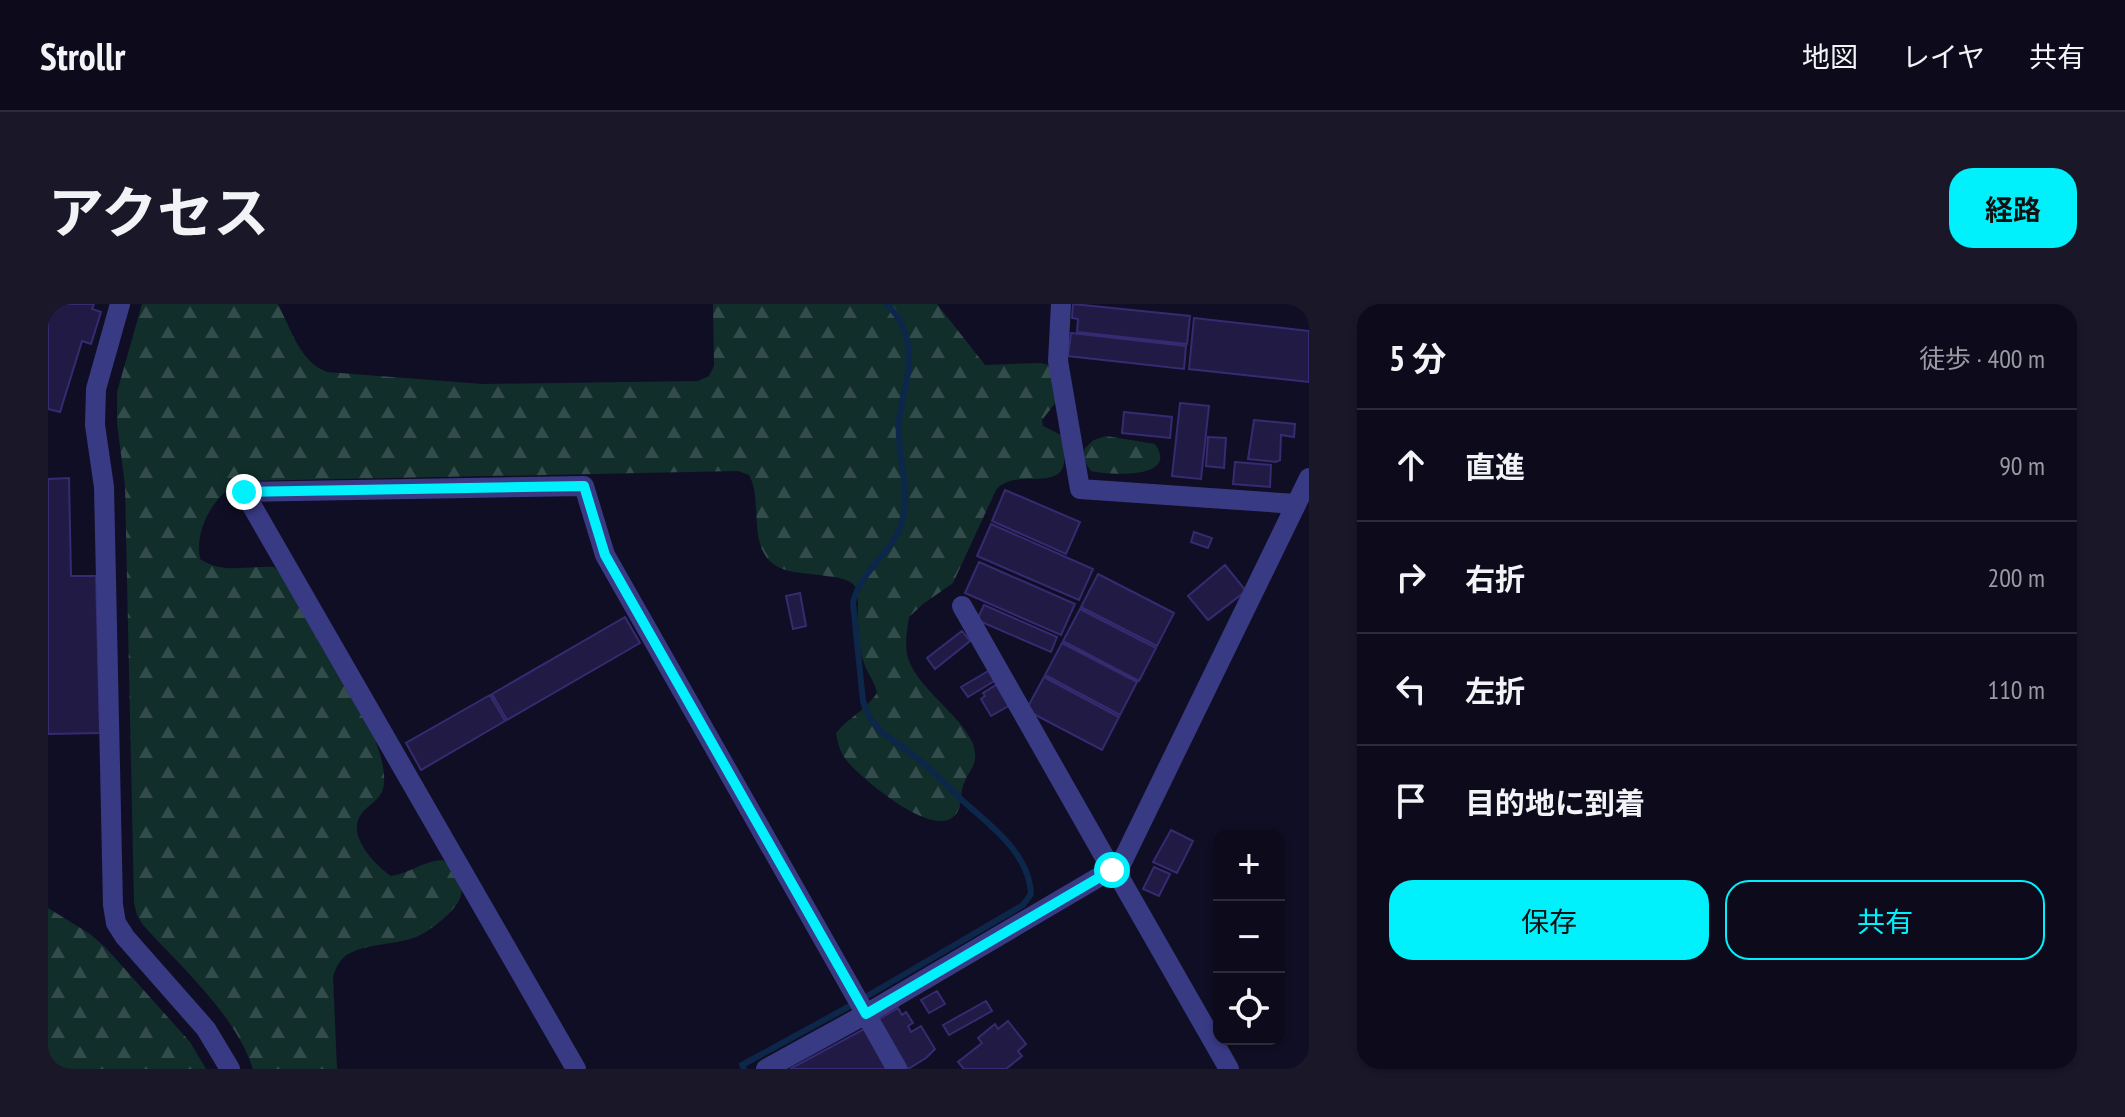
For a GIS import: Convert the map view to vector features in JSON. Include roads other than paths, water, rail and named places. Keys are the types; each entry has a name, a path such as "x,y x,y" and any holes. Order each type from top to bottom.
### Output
{"street":[{"path":"120,304 96,389 95,425 104,487 113,905 116,923 125,937 206,1029 230,1069"},
{"path":"1061,304 1058,361 1080,489 1296,504"},
{"path":"766,1069 1121,864 1309,478"},
{"path":"576,1069 244,492 584,486 605,555 897,1069"},
{"path":"962,606 1229,1069"}],"waterway":[{"path":"869,995 1023,905 1031,894 1029,879 1007,842 929,768 884,734 872,720 863,701 853,603 868,572 896,536 905,500 899,421 909,365 908,347 901,324 886,304"},
{"path":"744,1069 742,1065 848,1007"}]}
